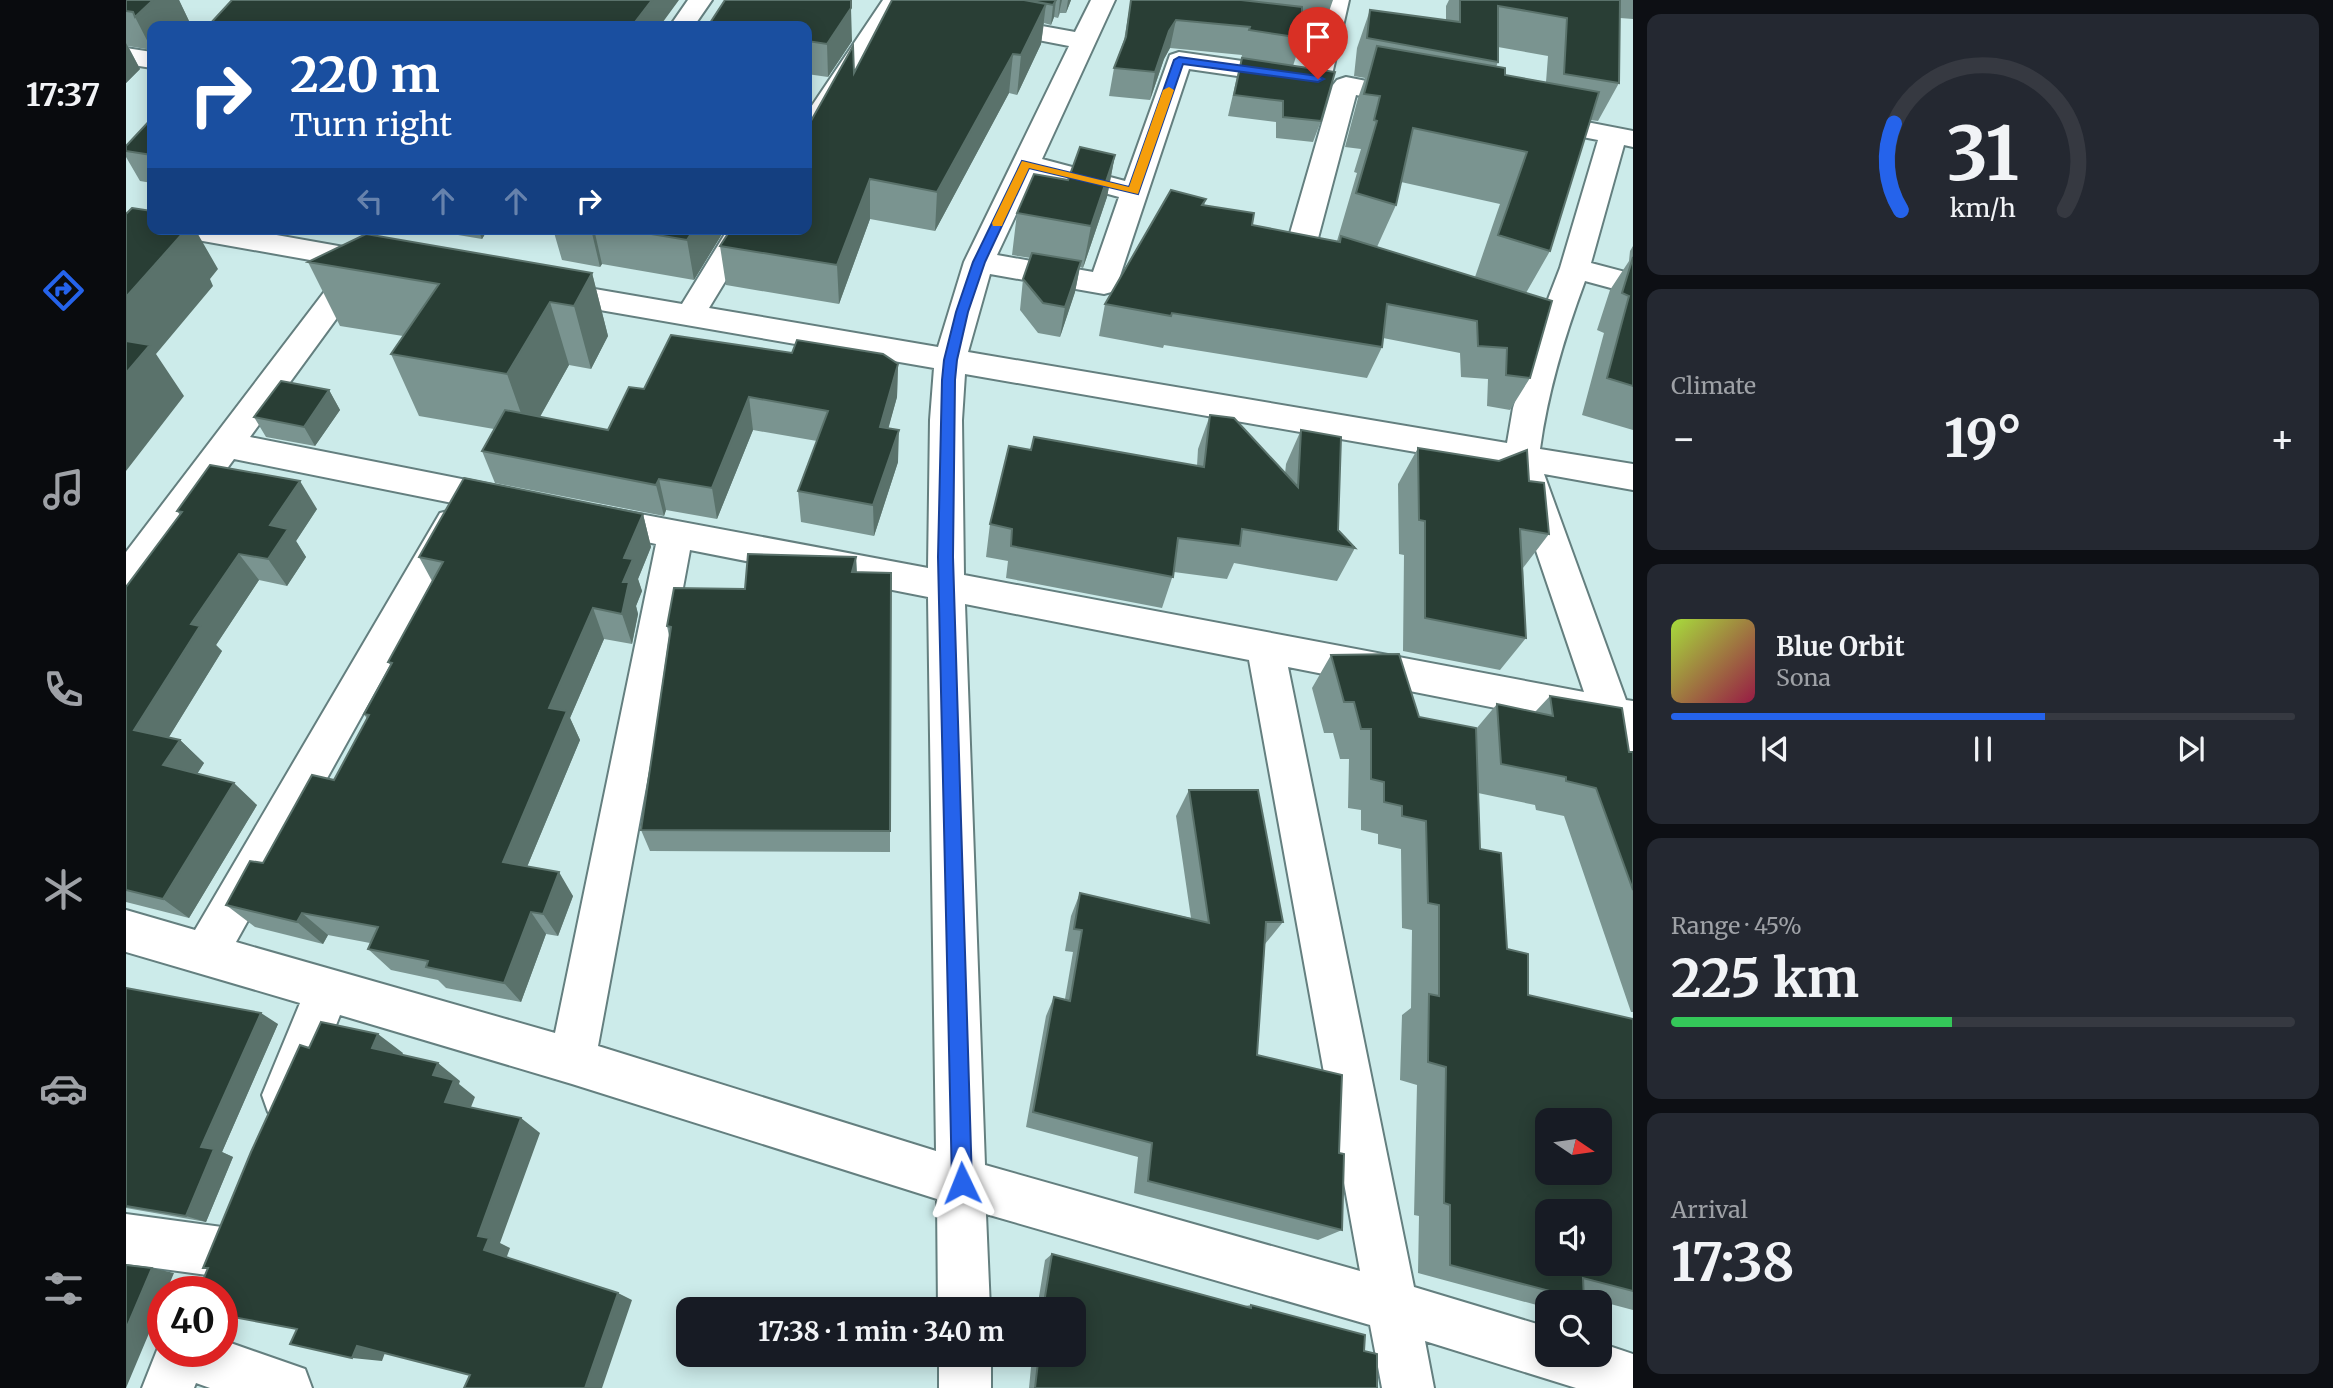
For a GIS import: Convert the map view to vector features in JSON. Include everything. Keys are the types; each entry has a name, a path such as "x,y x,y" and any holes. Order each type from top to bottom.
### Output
{"street":[{"path":"685,21 700,0"},
{"path":"1318,79 1337,0"},
{"path":"964,1297 946,584 946,420 950,360 962,312 979,262 1083,41 1109,2"},
{"path":"812,125 901,5"},
{"path":"1233,18 1329,30"},
{"path":"971,20 1083,41"},
{"path":"126,56 147,59"},
{"path":"979,262 1104,284 1179,60 1318,79 1440,103"},
{"path":"1346,85 1301,247 1367,268"},
{"path":"1506,115 1627,132 1553,326 1529,408 1522,458 1531,489 1621,716 1633,775"},
{"path":"1026,163 1133,192"},
{"path":"220,235 405,267"},
{"path":"691,315 739,235"},
{"path":"126,579 364,260"},
{"path":"1575,268 1633,284"},
{"path":"514,285 1633,477"},
{"path":"1474,301 1553,326"},
{"path":"227,445 675,535 946,584 1621,716"},
{"path":"205,954 468,494"},
{"path":"572,1061 675,535"},
{"path":"1265,647 1408,1388"},
{"path":"126,931 572,1061 962,1183 1393,1306 1535,1350"},
{"path":"267,1140 328,990"},
{"path":"126,1238 222,1253"},
{"path":"191,1367 286,1388"},
{"path":"964,1367 965,1388"},
{"path":"1591,1367 1633,1380"}],"building":[{"path":"126,0 153,0 135,17 133,12 126,11"},
{"path":"232,0 652,0 636,21 213,21"},
{"path":"725,0 851,0 851,8 827,44 812,42 812,21 711,21"},
{"path":"892,0 1024,0 1046,4 1021,55 1013,54 937,192 870,179 837,265 720,246 727,235 812,235 812,119 853,46 854,73"},
{"path":"1027,0 1056,0 1053,5"},
{"path":"1131,0 1241,0 1302,7 1302,38 1249,30 1250,27 1176,20 1169,31 1155,72 1114,68 1126,37"},
{"path":"1460,0 1620,0 1619,83 1564,74 1567,18 1498,6 1498,62 1367,38 1370,10 1460,22"},
{"path":"1377,46 1505,68 1505,75 1599,92 1550,251 1498,235 1527,152 1413,128 1396,205 1356,193 1377,121 1374,120 1380,96 1364,94"},
{"path":"1242,58 1335,72 1321,121 1283,117 1283,101 1234,95"},
{"path":"147,123 147,154 126,151 126,146"},
{"path":"1080,147 1115,155 1091,226 1017,213 1034,174 1068,180"},
{"path":"1171,190 1206,199 1202,205 1254,213 1252,225 1340,242 1341,236 1552,301 1530,378 1506,375 1507,348 1478,346 1477,321 1387,304 1382,347 1105,304"},
{"path":"132,208 147,210 147,235 181,235 126,297 126,214"},
{"path":"364,235 372,235 592,273 574,306 550,302 507,374 391,354 439,284 308,262"},
{"path":"657,235 690,235 687,240"},
{"path":"1032,253 1081,261 1065,307 1043,303 1023,279"},
{"path":"1633,257 1633,386 1607,378 1629,296 1622,293"},
{"path":"671,335 792,353 797,340 883,354 898,364 880,427 899,430 873,505 798,491 828,411 749,397 712,488 659,479 656,485 482,451 505,410 608,430 629,387 644,389"},
{"path":"126,341 150,345 126,373"},
{"path":"281,381 329,390 304,427 254,417"},
{"path":"1210,415 1234,418 1298,487 1301,430 1341,437 1338,530 1355,548 1242,529 1240,546 1178,538 1173,577 1011,546 1012,529 990,524 1009,446 1031,450 1034,437 1204,467"},
{"path":"1418,448 1499,461 1527,450 1529,481 1544,483 1549,534 1520,529 1526,638 1425,618 1425,521 1419,520"},
{"path":"210,465 300,481 270,525 288,529 268,559 239,554 191,624 200,626 134,730 180,740 163,765 234,783 163,899 126,890 126,587 182,512 177,511"},
{"path":"464,478 643,514 624,558 633,559 623,582 629,582 622,614 593,608 549,708 567,711 503,862 559,872 543,914 531,912 504,983 426,967 428,961 368,949 378,927 302,913 297,922 226,905 250,861 263,863 312,775 334,780 369,715 364,714 392,663 388,662 443,562 419,557"},
{"path":"748,554 856,557 852,572 891,573 890,831 641,830 671,627 667,626 674,588 745,589"},
{"path":"1399,654 1419,717 1476,728 1480,849 1501,853 1507,949 1528,954 1528,995 1633,1019 1633,1291 1583,1278 1584,1290 1546,1290 1450,1265 1450,1205 1444,1203 1446,1067 1428,1062 1429,994 1439,996 1439,905 1428,903 1426,821 1402,816 1402,806 1384,802 1384,782 1371,779 1371,729 1361,729 1354,702 1344,702 1331,655"},
{"path":"1550,696 1622,708 1629,752 1633,752 1633,890 1596,788 1566,781 1566,777 1501,764 1497,704 1553,716"},
{"path":"1189,790 1258,790 1283,922 1266,922 1257,1055 1342,1075 1339,1153 1344,1154 1342,1230 1148,1181 1152,1143 1033,1112 1054,997 1070,1001 1082,930 1074,929 1080,893 1209,923"},
{"path":"126,988 261,1013 201,1147 214,1149 186,1216 126,1206"},
{"path":"321,1022 378,1034 372,1048 438,1063 433,1075 454,1080 445,1102 521,1118 478,1236 489,1238 484,1250 618,1293 585,1388 464,1388 470,1375 357,1346 352,1358 290,1344 297,1329 238,1318 238,1276 205,1276 208,1268 203,1268 251,1152 300,1045 309,1048"},
{"path":"1052,1254 1251,1308 1251,1305 1365,1335 1364,1351 1377,1354 1377,1388 1035,1388 1037,1367 1086,1367 1086,1297 1045,1297"},
{"path":"126,1265 152,1268 147,1276 126,1329"}],"slow traffic":[{"path":"997,223 1026,163 1133,192 1169,90"}],"route":[{"path":"962,1183 946,584 946,420 950,360 962,312 979,262 1026,163 1133,192 1179,60 1318,79"}]}
